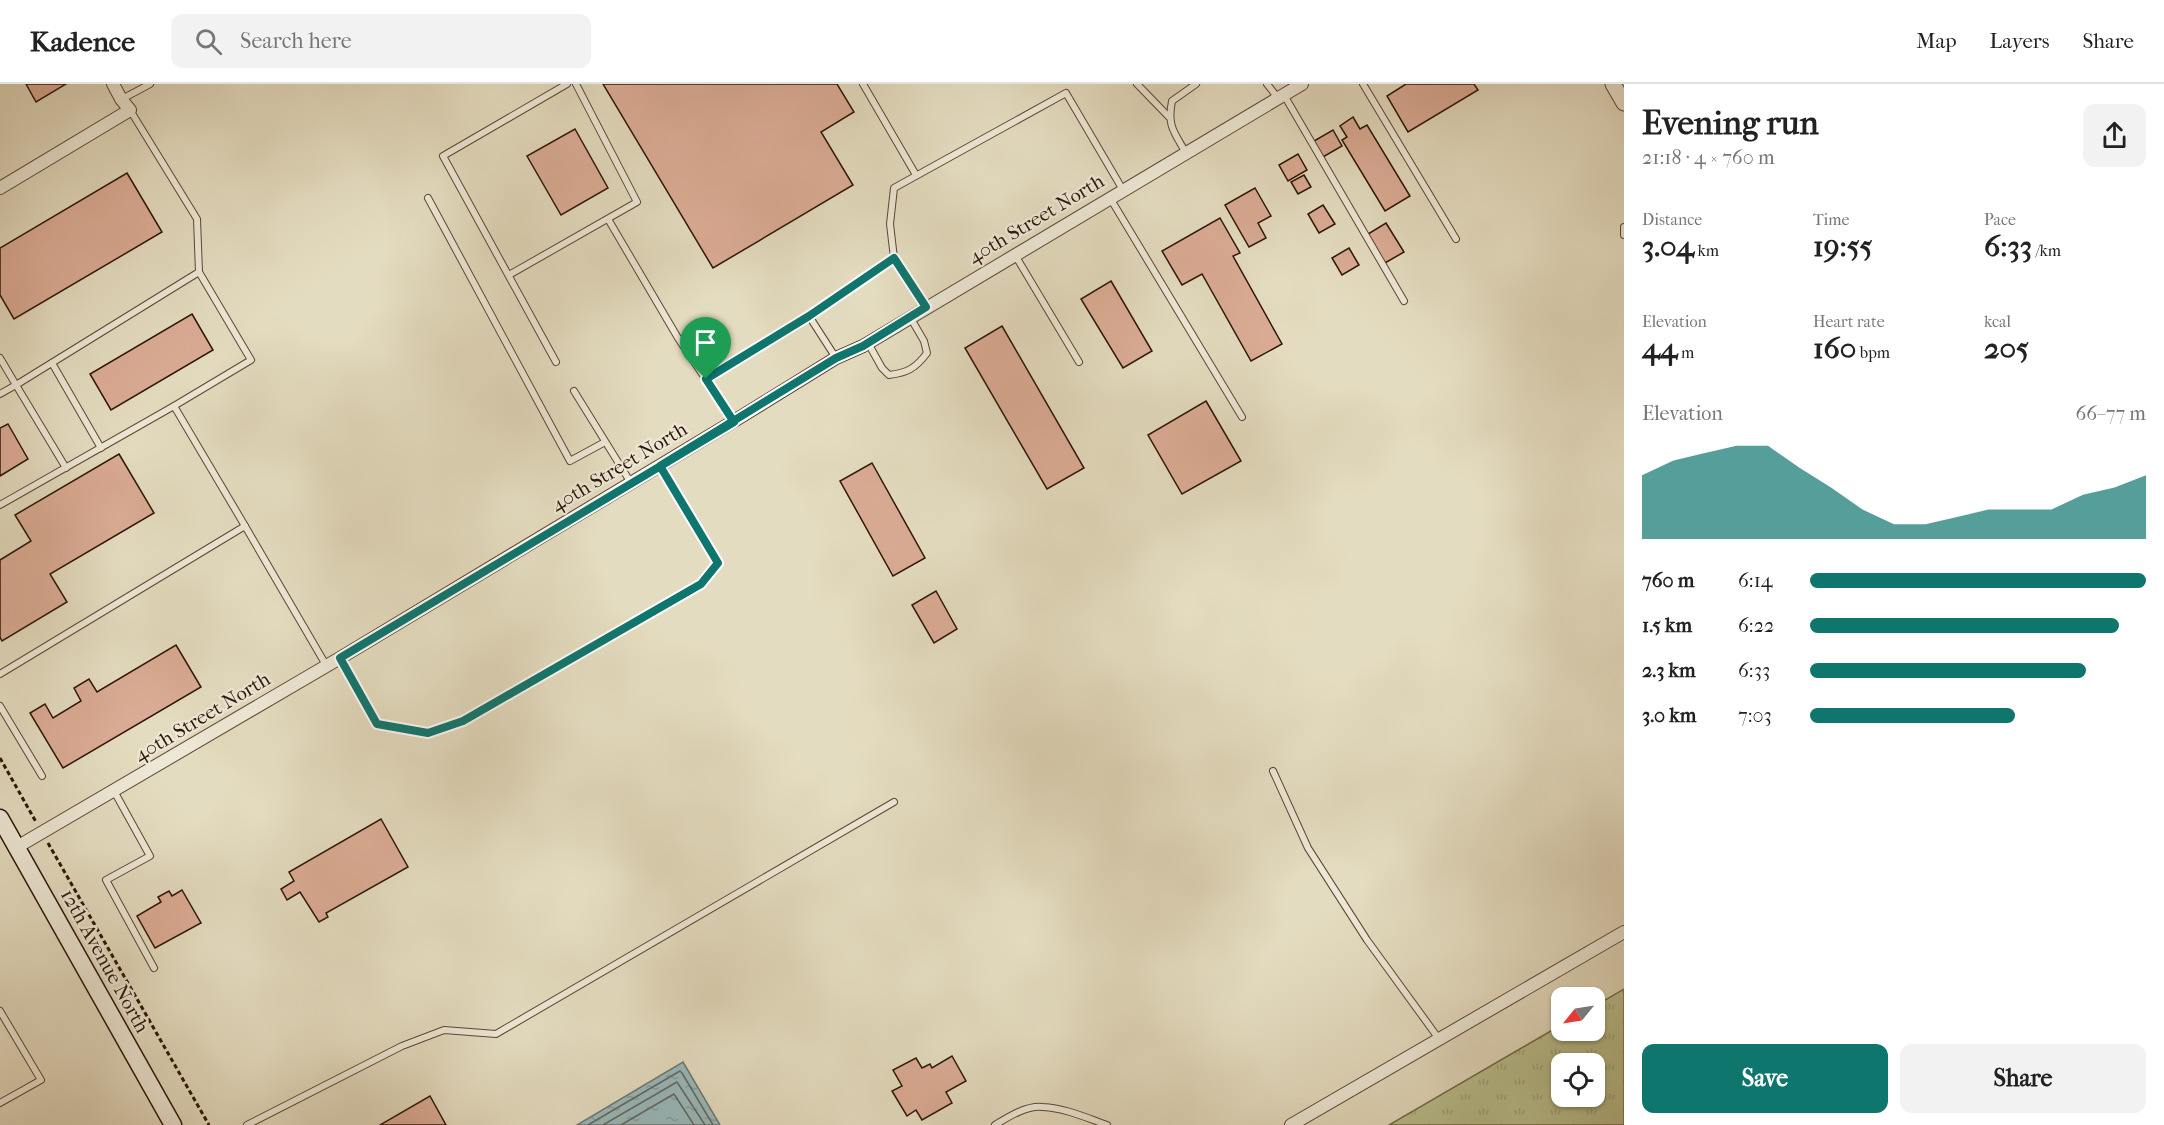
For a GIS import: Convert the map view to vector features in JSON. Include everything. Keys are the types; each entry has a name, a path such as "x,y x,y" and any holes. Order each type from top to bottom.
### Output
{"main road":[{"name":"12th Avenue North","path":"0,818 172,1125"}],"street":[{"path":"0,188 130,110 113,84"},
{"name":"40th Street North","path":"17,847 340,658 734,422 836,358 868,343 1302,84"},
{"path":"1613,84 1624,103"},
{"path":"1291,1125 1624,932"}],"lane":[{"path":"121,99 150,84"},
{"path":"556,362 443,156 567,84"},
{"path":"508,275 637,202 576,84"},
{"path":"863,84 916,175"},
{"path":"1061,84 1122,190"},
{"path":"1137,84 1169,117"},
{"path":"1186,153 1172,130 1169,117 1172,101 1196,84"},
{"path":"1267,84 1281,97 1404,301"},
{"path":"1363,84 1456,239"},
{"path":"926,307 894,258 890,224 894,188 1066,93"},
{"path":"0,505 251,360 199,272 197,219 130,110"},
{"path":"428,198 570,461 605,442"},
{"path":"1110,198 1242,417"},
{"path":"608,219 678,338 734,422"},
{"path":"1624,227 1624,235"},
{"path":"1015,254 1079,362"},
{"path":"706,379 809,316 894,258"},
{"path":"0,394 199,272"},
{"path":"809,316 836,358"},
{"path":"868,343 882,368 889,375 906,373 918,365 927,353 924,341 909,317"},
{"path":"0,357 66,468"},
{"path":"52,363 101,448"},
{"path":"574,391 632,483"},
{"path":"174,406 326,665"},
{"path":"340,658 377,724 428,733 463,721 681,596 701,584 718,563 660,466"},
{"path":"0,674 245,526"},
{"path":"0,706 42,776"},
{"path":"1273,771 1308,848 1367,940 1439,1039"},
{"path":"114,791 150,856 106,880 154,968"},
{"path":"247,1125 402,1046 444,1030 496,1034 894,802"},
{"path":"0,1011 41,1080 0,1103"},
{"path":"995,1125 1013,1115 1041,1106 1107,1125"}],"path":[{"path":"0,758 209,1125"}],"green space":[{"path":"1624,989 1624,1125 1389,1125 1551,1031 1551,1041 1605,1041 1605,1000"}],"water":[{"path":"683,1062 720,1125 577,1125"}],"building":[{"path":"26,84 66,84 36,102"},
{"path":"603,84 837,84 854,112 821,132 853,185 713,268"},
{"path":"1406,84 1474,84 1478,90 1408,132 1387,96"},
{"path":"1353,117 1360,129 1367,125 1410,196 1385,211 1342,140 1347,137 1340,126"},
{"path":"575,129 608,188 561,215 527,156"},
{"path":"1333,130 1342,146 1323,157 1314,141"},
{"path":"1298,154 1307,170 1288,181 1279,165"},
{"path":"127,173 162,232 14,319 0,295 0,248"},
{"path":"1304,175 1311,187 1298,194 1291,182"},
{"path":"1255,188 1271,216 1258,223 1266,238 1249,247 1225,205"},
{"path":"1323,205 1335,224 1319,233 1308,214"},
{"path":"1220,218 1240,253 1233,256 1282,344 1251,361 1202,274 1182,285 1162,251"},
{"path":"1386,223 1404,252 1385,263 1368,234"},
{"path":"1349,248 1359,265 1342,275 1332,258"},
{"path":"1111,281 1152,351 1123,368 1081,299"},
{"path":"192,314 213,350 111,410 90,374"},
{"path":"1002,326 1084,468 1047,489 965,348"},
{"path":"1206,401 1241,461 1182,494 1148,435"},
{"path":"8,424 28,459 0,476 0,428"},
{"path":"119,454 154,513 50,574 67,602 2,641 0,637 0,560 31,541 15,515"},
{"path":"872,463 925,558 893,576 840,481"},
{"path":"936,591 957,629 934,643 912,605"},
{"path":"176,645 201,687 63,768 30,713 45,704 53,718 81,701 74,688 89,679 97,692"},
{"path":"381,819 408,867 326,913 328,917 319,922 300,892 287,900 281,889 294,881 289,872"},
{"path":"182,890 201,923 155,948 137,916 161,902 158,897 169,891 172,896"},
{"path":"952,1056 966,1081 946,1092 952,1103 922,1120 916,1110 907,1116 892,1091 902,1086 893,1070 916,1058 922,1068 930,1064 932,1068"},
{"path":"430,1096 446,1125 380,1125"}],"route":[{"path":"706,379 734,422 572,518 340,658 377,724 428,733 463,721 701,584 718,563 660,466 734,422 836,358 863,346 926,307 894,258 809,316 706,379"}]}
